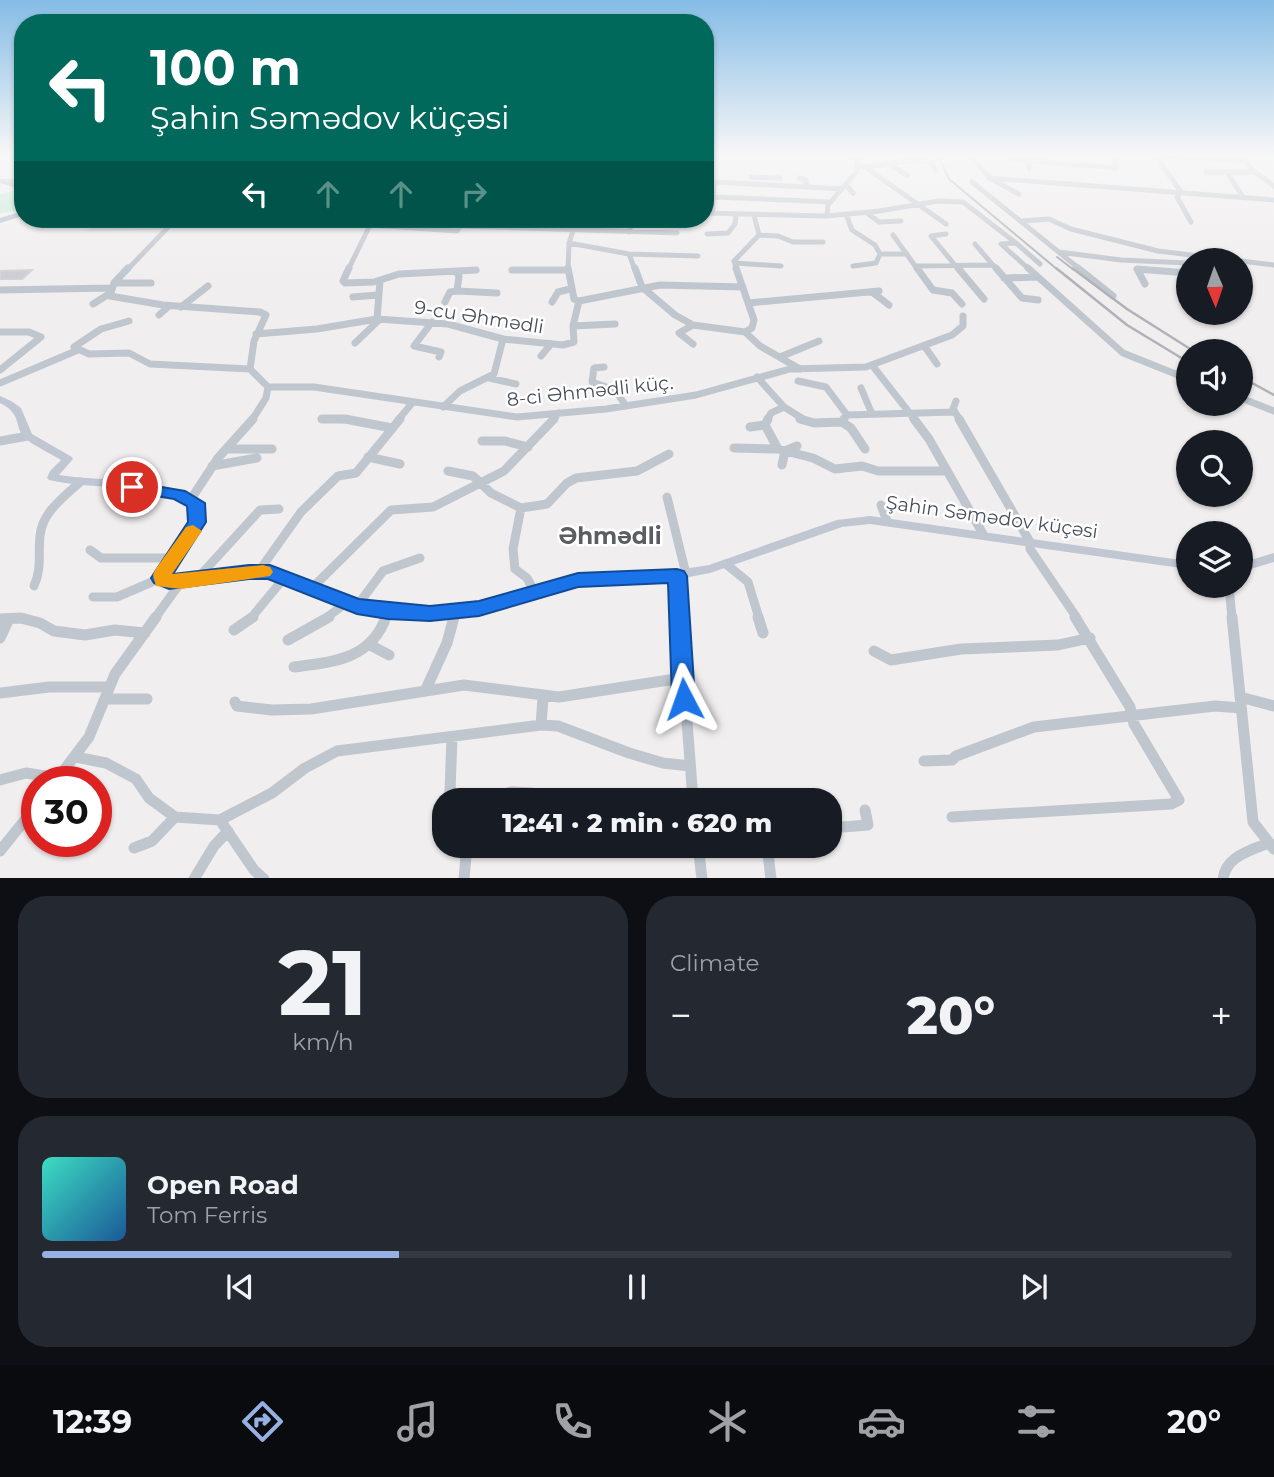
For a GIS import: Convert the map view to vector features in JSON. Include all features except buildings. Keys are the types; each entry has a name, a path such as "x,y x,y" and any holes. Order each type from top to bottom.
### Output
{"street":[{"path":"731,196 831,202"},
{"path":"827,215 826,209 836,196"},
{"path":"906,196 946,224"},
{"path":"989,196 1113,296"},
{"path":"1178,196 1191,222"},
{"path":"1230,196 1274,200"},
{"path":"714,213 827,215 867,213 915,202 963,202 1040,264"},
{"path":"867,213 879,222 901,221"},
{"path":"707,234 729,233 735,224 736,214"},
{"path":"846,214 852,230 875,246 880,254"},
{"path":"754,215 759,235"},
{"path":"1021,221 1049,219 1070,229 1176,253"},
{"path":"93,304 168,228"},
{"path":"369,228 343,281 351,284 380,281 399,274 476,270"},
{"path":"427,228 454,231 459,228"},
{"path":"506,228 677,233"},
{"path":"573,228 567,270 569,289 574,299 579,301 642,287 670,284 743,287"},
{"path":"629,232 630,228"},
{"path":"946,234 931,236 984,299"},
{"path":"759,235 778,236 793,242 823,242"},
{"path":"734,263 759,235"},
{"path":"893,235 933,290 952,293 962,304"},
{"path":"569,243 613,253 698,256"},
{"path":"1016,243 1001,244 1123,353 1176,374"},
{"path":"975,244 1022,299 1038,300"},
{"path":"1059,252 1121,260 1176,262"},
{"path":"629,254 642,287 652,298 693,325 745,332 754,341 800,369"},
{"path":"880,254 907,254"},
{"path":"853,266 877,263 880,254"},
{"path":"1253,262 1274,265"},
{"path":"734,263 780,266"},
{"path":"734,263 754,323 752,328 745,332"},
{"path":"915,266 993,265"},
{"path":"1145,284 1137,268 1176,272"},
{"path":"512,270 567,270"},
{"path":"456,272 459,276 457,291"},
{"path":"1004,278 1037,277"},
{"path":"355,343 379,319 380,281"},
{"path":"0,290 111,288 151,283"},
{"path":"181,307 190,297 203,293 208,286"},
{"path":"111,288 118,299 169,306 265,313 250,355 250,369"},
{"path":"552,302 558,292 569,289"},
{"path":"748,303 876,291 889,305"},
{"path":"445,302 450,292 497,293"},
{"path":"353,297 378,295"},
{"path":"579,301 573,326 615,324"},
{"path":"159,315 169,306"},
{"name":"8-ci Əhmədli küç.","path":"268,387 314,387 504,416 559,413 696,395 757,377 800,369 854,369 872,365 925,347 959,331 963,326 963,316"},
{"name":"9-cu Əhmədli","path":"256,334 317,329 379,319 432,322 503,339 563,345 573,342 573,326"},
{"path":"129,321 102,329 74,346 89,354 129,353 150,364 250,369 268,387 265,399 211,466 201,489 191,499"},
{"path":"432,322 414,346 441,352 439,357"},
{"path":"482,332 490,324"},
{"path":"692,344 679,333 693,325"},
{"path":"0,332 29,332 41,337 0,370"},
{"path":"443,407 460,391 489,378 498,369 503,339"},
{"path":"780,357 819,341"},
{"path":"541,356 551,344"},
{"path":"925,347 937,364"},
{"path":"0,383 78,350"},
{"path":"872,365 911,412 983,534"},
{"path":"604,367 594,368 592,382 615,390 626,406"},
{"path":"757,377 782,408 820,425 872,414 956,407 1030,542 1030,549 1090,638 1130,707 1134,724 1179,800 1177,803 952,817"},
{"path":"489,378 516,384"},
{"path":"798,381 828,389 865,449"},
{"path":"861,388 872,414"},
{"path":"0,399 17,408 28,436"},
{"path":"258,571 301,512 338,476 353,475 413,402"},
{"path":"1253,403 1274,411"},
{"path":"765,425 771,414 782,408"},
{"path":"313,587 391,510 433,507 504,471 559,413"},
{"path":"322,418 345,419 392,428"},
{"path":"750,427 765,425"},
{"path":"765,425 781,450 782,465"},
{"path":"0,441 28,436 68,459 54,473 53,478 159,490 191,499 198,509 197,522 161,578 117,597 93,597"},
{"path":"482,440 505,441 528,447"},
{"path":"781,450 797,446"},
{"path":"734,448 781,450 813,458 824,466 835,469 862,466 878,471 947,471"},
{"path":"226,449 272,449"},
{"path":"448,471 473,476 491,493 521,508 547,505 567,483 576,478 637,471 669,454"},
{"path":"368,457 400,464"},
{"path":"211,466 257,458"},
{"path":"34,586 41,572 40,531 49,512 79,482"},
{"path":"667,496 682,575 682,678 692,788"},
{"path":"881,505 887,521"},
{"path":"521,508 513,549 515,569 527,578 534,591"},
{"path":"196,580 260,510 278,509"},
{"name":"Şahin Səmədov küçəsi","path":"161,578 181,582 258,571 285,576 351,605 388,612 456,612 578,580 682,575 726,564 841,523 887,521 1176,563"},
{"path":"90,550 101,558 174,558"},
{"path":"1253,564 1274,557"},
{"path":"288,640 351,605 383,571 420,558"},
{"path":"726,564 748,582 763,633"},
{"path":"234,630 256,615 285,576"},
{"path":"68,766 89,737 106,693 181,582"},
{"path":"1223,878 1223,870 1230,861 1271,846 1253,822 1229,598"},
{"path":"294,667 336,660 370,645 377,638 388,612"},
{"path":"426,689 447,643 456,612"},
{"path":"0,638 4,619 32,620 54,631 85,635 115,630 145,633"},
{"path":"873,651 891,660 961,649 1058,645 1090,638"},
{"path":"370,645 389,655"},
{"path":"235,702 237,706 247,708 282,710 385,699 426,689 462,685 500,687 543,698 682,678"},
{"path":"0,693 50,687 147,699"},
{"path":"541,725 543,698"},
{"path":"925,761 952,760 1034,727 1240,703 1274,706"},
{"path":"194,878 224,826 305,768 337,751 541,725 558,726 663,763 690,766"},
{"path":"450,788 452,737"},
{"path":"76,757 106,763 135,779 149,799 175,817 224,826 254,870 264,878"},
{"path":"0,780 21,774"},
{"path":"842,827 868,825 865,810"},
{"path":"134,848 152,841 175,817"},
{"path":"0,851 21,825"},
{"path":"464,878 466,858"},
{"path":"700,858 702,878"},
{"path":"769,858 771,878"}],"shaded area":[{"path":"91,228 163,228 161,230 85,231"}],"green space":[{"path":"0,196 14,196 14,211 0,213"}],"railway":[{"path":"969,196 1058,270"},
{"path":"1057,257 1074,270"},
{"path":"1056,268 1127,325 1176,355"},
{"path":"1072,268 1127,309 1176,340"},
{"path":"1253,384 1274,395"}],"slow traffic":[{"path":"193,531 162,575 163,581 181,582 263,572"}],"district":[{"name":"Əhmədli","path":"610,536"}],"route":[{"path":"132,487 159,490 191,499 196,503 197,522 162,575 163,581 169,582 258,571 270,572 357,606 388,612 430,613 479,608 563,582 677,576 684,699"}]}
